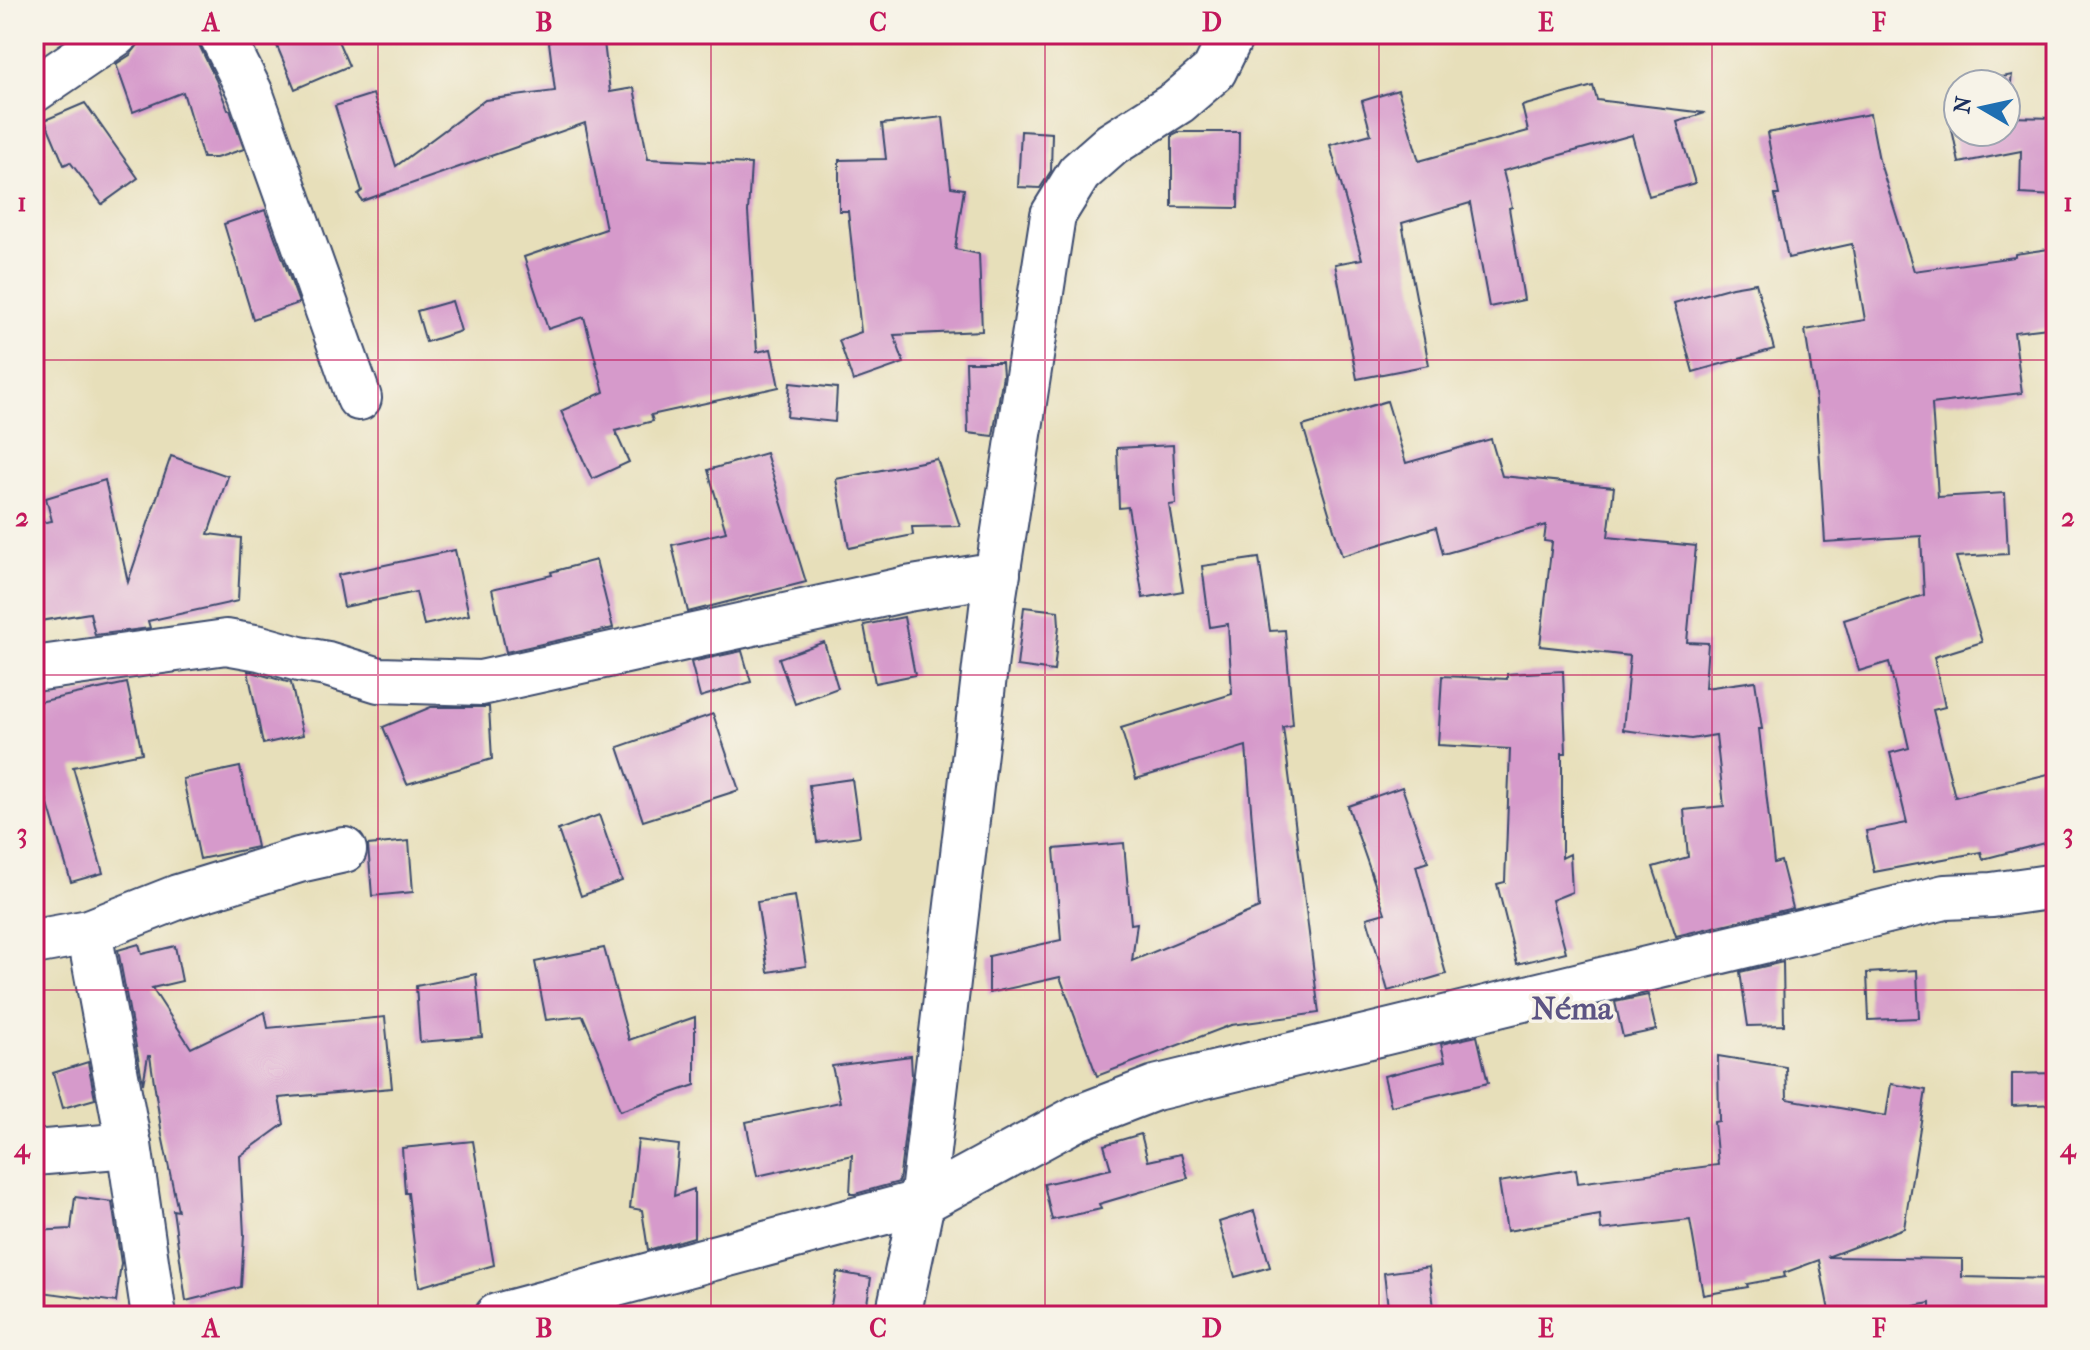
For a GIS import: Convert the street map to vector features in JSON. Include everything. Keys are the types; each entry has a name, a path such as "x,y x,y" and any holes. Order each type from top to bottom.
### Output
{"street":[{"path":"34,90 116,34"},
{"path":"221,34 250,92 359,398"},
{"path":"898,1316 922,1202 998,574 1053,215 1079,173 1101,153 1178,102 1214,71 1232,34"},
{"path":"34,669 226,642 327,664 379,680 481,683 907,589 998,574"},
{"path":"34,942 89,932 178,897 299,860 344,850"},
{"path":"497,1316 922,1202 1077,1118 1155,1088 1945,897 1992,895 2056,886"},
{"path":"89,932 129,1145 154,1316"},
{"path":"34,1153 129,1145"}],"building":[{"path":"141,34 196,34 244,149 216,158 203,158 183,92 133,112 116,64 130,55 138,45"},
{"path":"272,34 335,34 349,66 295,89"},
{"path":"548,34 603,34 610,92 634,88 648,159 751,164 748,212 757,352 771,349 779,387 651,415 653,421 615,431 629,462 592,479 561,411 604,392 584,317 548,329 524,257 606,229 585,123 362,201 358,194 362,191 335,106 373,94 396,166 485,100 555,91"},
{"path":"1593,86 1597,100 1705,113 1677,122 1695,183 1649,196 1632,135 1503,171 1512,207 1509,208 1524,300 1489,307 1470,203 1402,223 1429,365 1357,379 1335,264 1362,259 1330,145 1371,134 1362,101 1398,90 1419,161 1528,131 1522,106"},
{"path":"85,103 138,178 102,204 70,162 64,165 45,120"},
{"path":"1870,114 1879,160 1914,271 2056,248 2056,327 2014,332 2022,393 1932,404 1938,497 2005,493 2008,554 1956,557 1982,642 1934,657 1945,707 1933,710 1955,797 2056,772 2056,840 1983,859 1981,852 1874,872 1866,831 1907,823 1890,753 1909,748 1889,662 1859,671 1844,620 1924,595 1921,536 1825,542 1816,400 1805,330 1865,320 1852,244 1788,258 1767,133"},
{"path":"943,117 951,187 964,189 955,249 979,254 982,331 894,335 904,363 853,381 839,340 861,332 848,211 839,211 839,160 886,159 882,124"},
{"path":"2022,117 2056,118 2056,196 2020,194 2021,151 1959,163 1956,148 2022,148"},
{"path":"1021,131 1052,133 1051,171 1040,188 1018,187"},
{"path":"1178,132 1239,132 1238,208 1172,207 1172,135"},
{"path":"265,210 299,303 253,319 224,224"},
{"path":"1756,283 1774,349 1693,372 1674,303"},
{"path":"452,301 461,331 426,342 417,311"},
{"path":"966,362 1002,362 1003,375 993,436 968,433"},
{"path":"790,383 837,388 835,422 787,417"},
{"path":"1387,401 1406,463 1491,439 1502,476 1614,487 1608,537 1696,546 1687,642 1708,643 1705,688 1755,681 1774,863 1781,861 1793,908 1676,936 1653,867 1688,857 1684,810 1724,806 1716,735 1691,739 1623,730 1630,656 1540,646 1552,542 1544,541 1546,525 1443,554 1436,527 1342,556 1303,426"},
{"path":"1173,445 1176,504 1169,505 1183,591 1143,598 1128,507 1119,508 1117,448"},
{"path":"766,453 806,582 688,612 672,545 726,532 708,470"},
{"path":"171,456 228,476 208,534 241,538 238,601 148,621 150,628 95,635 90,613 40,621 34,590 34,524 52,521 46,498 105,480 128,582"},
{"path":"937,459 960,526 912,527 913,535 849,548 836,479"},
{"path":"455,550 469,615 424,625 416,592 344,607 338,575"},
{"path":"1259,558 1270,631 1285,630 1293,725 1283,727 1319,1013 1231,1025 1097,1076 1060,977 989,993 989,956 1061,940 1054,849 1124,843 1131,924 1137,923 1132,961 1259,908 1246,746 1136,779 1121,728 1232,694 1228,624 1210,627 1202,566"},
{"path":"596,560 613,628 506,652 492,589 552,575 551,572"},
{"path":"1024,607 1058,611 1054,671 1017,666"},
{"path":"904,617 915,675 875,683 864,625"},
{"path":"824,642 838,688 795,704 779,658"},
{"path":"742,651 751,682 700,697 691,662"},
{"path":"248,671 291,683 303,735 263,744"},
{"path":"1563,671 1566,753 1562,753 1562,858 1570,854 1572,892 1552,900 1566,952 1517,964 1497,884 1505,882 1510,749 1438,745 1442,676 1507,679 1507,674"},
{"path":"127,683 142,753 73,767 103,873 71,882 39,774 34,776 34,703"},
{"path":"431,707 489,707 492,759 407,784 383,727"},
{"path":"713,714 739,790 643,821 618,747"},
{"path":"240,767 257,847 200,859 183,779"},
{"path":"852,779 860,836 817,842 809,785"},
{"path":"1402,787 1428,862 1416,866 1446,974 1388,991 1367,918 1385,913 1348,806"},
{"path":"599,815 622,881 581,896 558,830"},
{"path":"409,841 413,892 372,896 368,845"},
{"path":"795,896 806,966 768,972 757,902"},
{"path":"139,944 142,954 175,946 182,981 152,988 191,1048 265,1012 268,1028 385,1017 392,1088 279,1098 284,1124 240,1156 244,1235 241,1287 186,1301 173,1210 178,1211 150,1056 143,1084 118,950"},
{"path":"604,948 629,1040 695,1017 695,1085 620,1111 583,1016 546,1020 535,962"},
{"path":"1783,962 1784,1025 1748,1026 1740,972"},
{"path":"1917,970 1919,1018 1869,1020 1867,973"},
{"path":"476,974 482,1037 420,1042 416,986"},
{"path":"1648,995 1656,1030 1623,1037 1615,1002"},
{"path":"1477,1036 1488,1083 1391,1106 1384,1076 1445,1061 1441,1044"},
{"path":"911,1056 912,1076 899,1182 850,1194 852,1155 757,1176 746,1122 840,1102 832,1066"},
{"path":"1718,1056 1786,1067 1787,1099 1886,1116 1891,1084 1926,1090 1904,1228 1827,1257 1962,1259 1962,1277 2056,1279 2056,1316 1930,1316 1930,1303 1864,1316 1830,1316 1819,1260 1784,1273 1785,1277 1703,1295 1690,1220 1601,1230 1600,1215 1507,1231 1499,1182 1576,1169 1578,1183 1718,1165 1714,1122 1719,1121"},
{"path":"88,1062 95,1099 63,1108 53,1073"},
{"path":"2056,1073 2056,1104 2012,1106 2012,1074"},
{"path":"1141,1134 1148,1161 1181,1154 1188,1178 1099,1204 1101,1209 1052,1220 1044,1184 1111,1169 1104,1145"},
{"path":"638,1140 679,1145 674,1196 694,1189 694,1237 648,1250 642,1210 630,1208"},
{"path":"473,1141 494,1265 419,1287 408,1193 405,1193 402,1148"},
{"path":"75,1197 112,1202 121,1263 116,1302 34,1291 34,1231 71,1229"},
{"path":"1254,1211 1270,1267 1235,1277 1219,1222"},
{"path":"1429,1267 1435,1316 1389,1316 1384,1273"},
{"path":"837,1272 871,1278 865,1316 829,1316"}],"district":[{"name":"Néma","path":"1572,1008"}]}
